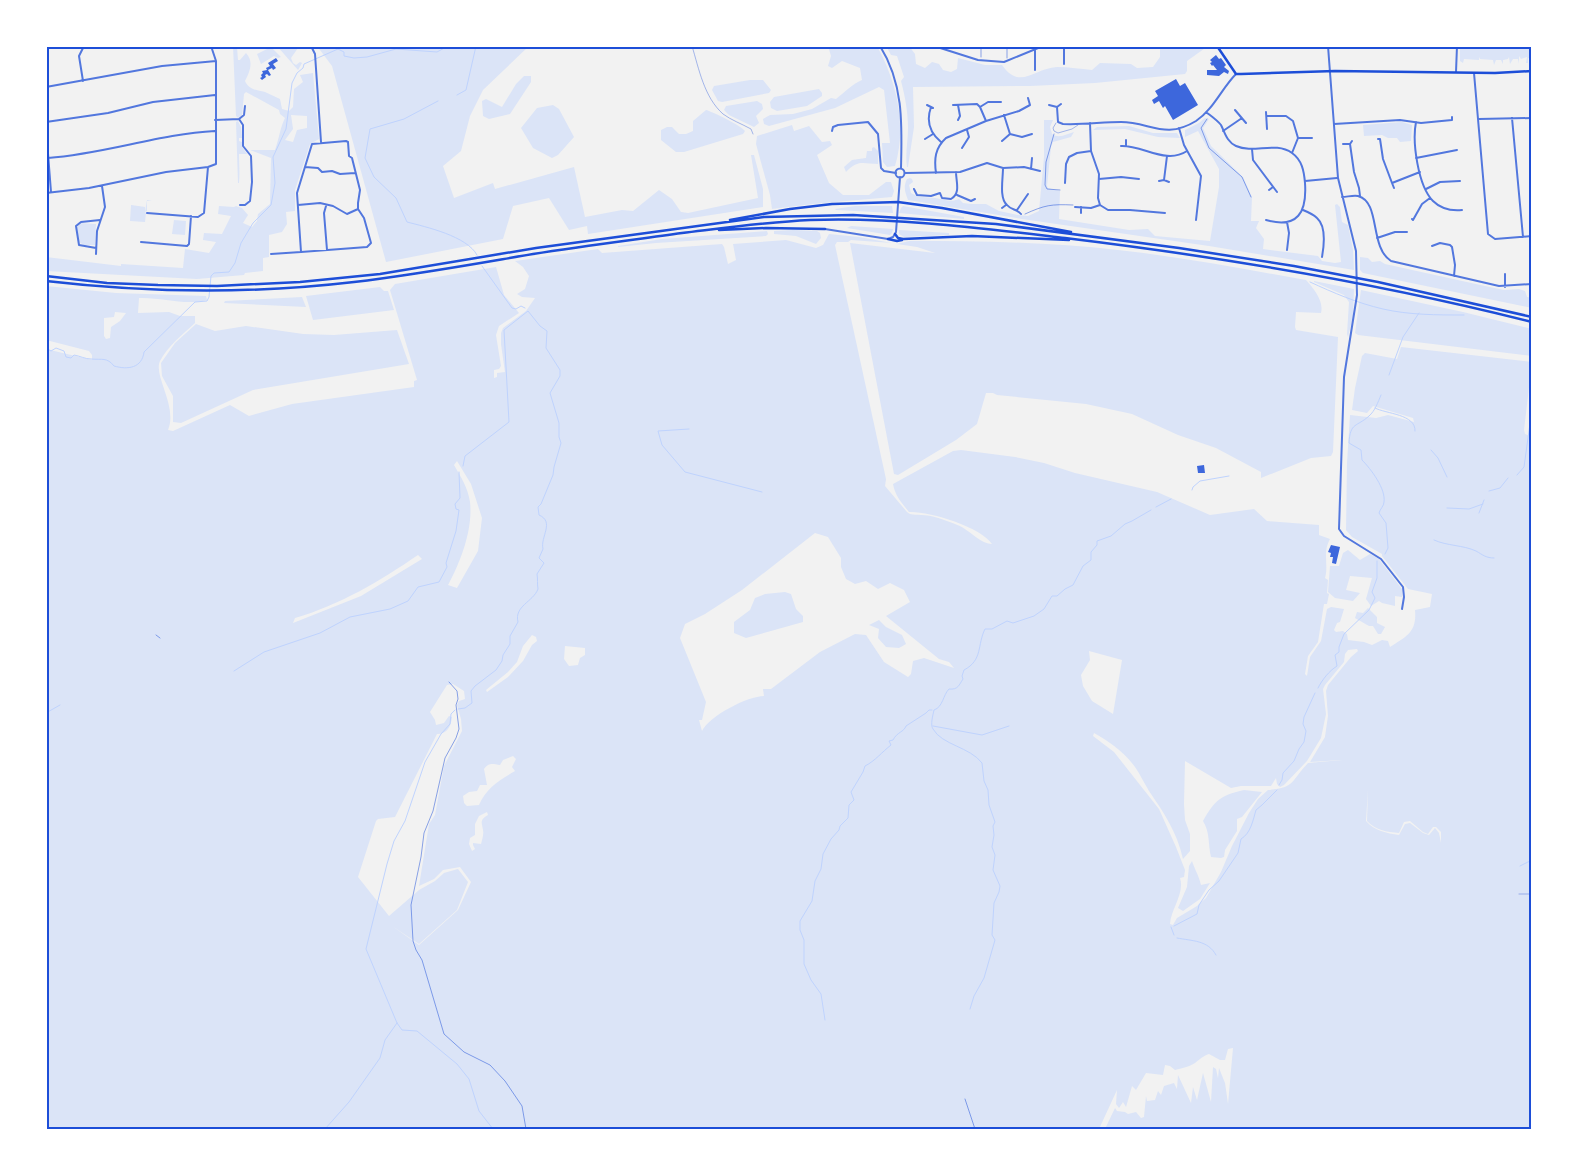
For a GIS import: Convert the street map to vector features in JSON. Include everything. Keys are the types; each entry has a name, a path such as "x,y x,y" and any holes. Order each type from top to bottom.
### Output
{"main road":[{"path":"1217,46 1236,74 1330,71 1532,71"},
{"path":"46,276 107,282 203,286 282,284 349,278 699,225 790,209 824,205 898,204 942,208 1098,236 1294,266 1532,316"},
{"path":"699,225 764,217 853,215 996,224 1098,236"},
{"path":"46,281 106,288 202,291 301,288 383,278 689,232 768,223 808,220 890,221 992,230 1176,253 1309,274 1433,299 1532,322"},
{"path":"689,232 766,228 825,229"},
{"path":"896,233 898,238 903,239 972,236 1098,242"},
{"path":"888,239 897,242 903,239"}],"street":[{"path":"84,46 80,56 84,81"},
{"path":"46,193 102,186 166,172 214,165 216,163 216,61 211,46"},
{"path":"311,46 316,54 321,142"},
{"path":"880,46 893,72 899,92 902,122 901,168 905,174"},
{"path":"934,46 982,61 1008,62 1043,46"},
{"path":"1064,46 1064,64"},
{"path":"1328,46 1338,178 1353,236 1357,267 1357,295 1344,377 1339,529 1344,536 1381,559 1404,590 1402,609"},
{"path":"1456,72 1457,46"},
{"path":"1035,50 1035,70"},
{"path":"46,87 162,66 216,61"},
{"path":"1474,72 1488,234 1495,239 1532,236"},
{"path":"1057,106 1058,122 1065,125 1128,122 1159,130 1179,128 1196,121 1206,112 1236,74"},
{"path":"46,122 108,113 159,100 215,95"},
{"path":"936,173 936,155 941,142 950,135 1019,111 1030,104 1028,98"},
{"path":"980,107 988,102 1001,102"},
{"path":"953,105 973,103 980,107 986,121"},
{"path":"1049,105 1057,106 1061,104"},
{"path":"927,105 932,108 928,119 933,134 941,142"},
{"path":"958,105 960,116 958,120"},
{"path":"215,120 239,119 244,115 245,106"},
{"path":"1235,110 1246,123"},
{"path":"1206,112 1220,124 1227,138 1235,146 1243,148 1277,147 1292,152 1302,164 1306,198 1303,210 1299,215 1287,222 1273,224 1266,220"},
{"path":"1266,112 1267,129"},
{"path":"1004,116 1010,134"},
{"path":"1267,116 1286,116 1290,118 1298,138 1292,152"},
{"path":"1334,124 1400,120 1426,123 1452,120 1452,117"},
{"path":"1223,131 1242,118"},
{"path":"1512,118 1523,236"},
{"path":"1478,119 1532,118"},
{"path":"239,119 243,125 244,146 251,156 252,182 250,202 240,205"},
{"path":"837,120 838,125"},
{"path":"825,229 888,239 893,237 896,233 900,177 896,173 884,171 881,168 879,137 877,131 870,123 865,121 838,125 833,127 832,131"},
{"path":"1416,122 1413,140 1416,158 1430,198 1443,208 1461,211"},
{"path":"1090,123 1091,151 1097,168 1100,205 1108,210 1130,210 1166,214"},
{"path":"46,128 51,192"},
{"path":"1179,128 1187,151 1201,176 1196,220"},
{"path":"962,148 969,138 967,130"},
{"path":"48,158 97,151 170,135 215,131"},
{"path":"925,139 933,134"},
{"path":"1010,134 1022,137 1032,134"},
{"path":"1002,141 1010,134"},
{"path":"1298,138 1312,138"},
{"path":"1378,139 1380,139 1383,159 1394,188"},
{"path":"1126,140 1126,146"},
{"path":"1352,141 1350,144 1354,172 1360,196 1370,207 1382,254 1391,261 1506,287 1532,284"},
{"path":"271,254 301,252 327,250 370,246 371,240 364,218 358,209 360,190 352,158 349,156 348,142 312,144 298,188 301,252"},
{"path":"961,142 965,144"},
{"path":"1343,144 1350,144"},
{"path":"1121,146 1166,156 1179,156 1187,151"},
{"path":"1252,148 1254,160 1277,192"},
{"path":"1065,183 1066,164 1069,157 1077,153 1091,151"},
{"path":"1416,158 1456,151"},
{"path":"1066,154 1069,157"},
{"path":"1164,180 1166,156"},
{"path":"1030,169 1032,158"},
{"path":"900,177 905,174 956,172 987,164 1003,168 1024,167 1040,171"},
{"path":"147,213 198,217 204,213 208,167"},
{"path":"305,167 318,168 322,172 355,173"},
{"path":"896,173 901,168"},
{"path":"1003,168 1002,195 1006,205 1021,214"},
{"path":"956,172 956,195"},
{"path":"1392,183 1420,172"},
{"path":"1134,179 1135,174"},
{"path":"1099,180 1121,177 1139,179"},
{"path":"1305,181 1338,178"},
{"path":"1159,181 1164,180 1168,182"},
{"path":"1426,189 1440,182 1459,182"},
{"path":"96,254 97,231 105,207 102,186"},
{"path":"1269,190 1273,187"},
{"path":"914,188 917,196 931,196 940,193 942,198 949,200 956,195"},
{"path":"1017,210 1028,194"},
{"path":"956,195 971,201 975,199"},
{"path":"1342,197 1360,196"},
{"path":"1412,219 1422,204 1430,198"},
{"path":"298,205 320,204 337,207 347,214 358,209"},
{"path":"1002,208 1006,205"},
{"path":"1075,206 1092,208 1100,205"},
{"path":"326,206 324,213 327,250"},
{"path":"1081,207 1081,213"},
{"path":"1303,210 1315,216 1321,224 1324,240 1322,258"},
{"path":"1159,214 1160,218"},
{"path":"1190,215 1196,216"},
{"path":"141,242 187,246 191,216"},
{"path":"97,248 79,245 76,227 81,222 100,220"},
{"path":"1287,222 1289,233 1287,250"},
{"path":"1377,238 1394,232 1407,232"},
{"path":"1432,246 1440,243 1450,245 1453,250 1455,265 1454,276"},
{"path":"1283,245 1287,246"},
{"path":"1532,273 1532,278"},
{"path":"1505,274 1506,287"}],"lane":[{"path":"692,46 704,86 718,108 729,118 751,129 753,134"},
{"path":"1058,122 1053,126 1055,132 1058,133 1079,124"},
{"path":"1519,894 1532,894"}],"path":[{"path":"981,46 982,61"},
{"path":"1007,46 1008,62"},
{"path":"1210,116 1201,128 1209,148 1242,177 1251,197"},
{"path":"1055,132 1046,162 1045,185 1047,189 1060,190"},
{"path":"1021,214 1053,204 1075,206"},
{"path":"156,635 160,638"},
{"path":"449,682 457,691 458,699 456,705 459,728 456,738 445,758 433,810 424,833 412,905 413,941 422,960 444,1034 464,1052 490,1065 504,1080 522,1106 526,1129"},
{"path":"965,1099 976,1129"}],"shaded area":[{"path":"233,46 244,46 237,47 238,60 246,53 250,60 250,70 245,81 247,84 253,89 280,99 282,109 289,111 293,107 294,89 303,82 300,75 313,73 319,139 310,144 295,190 295,211 286,212 287,224 282,232 269,235 269,257 263,258 263,271 245,273 244,275 197,279 46,271 46,257 121,266 121,264 183,268 185,249 209,253 216,242 203,240 204,233 222,234 231,216 218,214 219,206 242,208 248,215 243,223 252,227 257,221 258,214 270,204 271,158 250,150 275,150 285,118 280,114 279,110 246,92 244,94 242,115 238,118 236,116","holes":["291,115 307,116 307,128 297,130 293,142 285,140 293,129"]},
{"path":"277,46 297,46 298,48 291,58 296,65 300,62 302,63 298,70"},
{"path":"317,46 529,46 483,90 470,116 461,151 443,166 454,198 493,183 495,189 574,167 585,217 622,210 633,211 659,190 672,199 681,212 688,213 758,198 751,155 754,155 763,189 763,207 588,234 587,226 569,230 549,198 513,206 503,239 386,262 332,66"},
{"path":"828,46 877,46 890,74 898,104 900,135 895,166 887,167 883,162 882,143 890,143 884,90 879,87 835,108 769,126 764,124 763,119 770,115 793,114 812,109 831,98 836,99 862,80 860,68 842,61 832,68 828,66 831,56"},
{"path":"886,46 909,46 915,54 916,64 925,68 932,62 939,64 943,70 951,72 957,69 958,58 985,65 1002,65 1009,73 1021,77 1057,67 1092,70 1100,63 1131,64 1137,68 1153,67 1160,57 1160,46 1208,46 1187,61 1187,71 1185,74 1095,83 1030,86 913,87 914,127 907,167 907,116 901,81 904,77 897,56 891,55"},
{"path":"1460,46 1532,46 1532,59 1528,58 1528,63 1526,63 1527,57 1521,59 1519,56 1519,64 1518,59 1513,59 1510,64 1509,57 1503,60 1503,64 1501,60 1496,60 1494,65 1493,60 1480,59 1479,57 1479,60 1464,59 1463,63 1460,61"},
{"path":"271,47 281,57 274,56 261,64 257,54"},
{"path":"524,76 531,76 531,82 510,114 489,119 483,116 482,101 486,99 502,107 516,84"},
{"path":"750,80 763,80 771,90 769,93 722,102 718,101 712,90 714,86"},
{"path":"819,89 822,96 807,106 777,111 771,108 770,102 774,97"},
{"path":"757,101 762,104 763,109 756,116 759,123 754,127 729,115 724,110 726,106"},
{"path":"553,105 559,109 574,137 558,155 552,158 533,148 521,128 537,108"},
{"path":"706,110 733,122 745,131 743,134 684,152 676,152 661,140 661,130 667,127 672,127 679,134 693,131 693,121"},
{"path":"1205,118 1209,119 1203,128 1211,146 1243,177 1252,197 1251,221 1259,221 1256,228 1264,239 1263,249 1318,256 1322,261 1341,262 1335,205 1337,204 1340,207 1342,222 1348,225 1353,250 1354,270 908,200 905,192 907,179 910,178 913,182 909,185 911,193 919,197 950,201 959,199 963,203 986,204 999,211 1018,215 1028,216 1039,211 1044,157 1044,120 1053,120 1050,127 1052,134 1060,136 1074,132 1071,137 1053,142 1051,147 1047,186 1048,188 1060,191 1059,219 1129,230 1148,229 1155,236 1210,241 1219,187 1219,169 1198,131 1185,137 1185,130"},
{"path":"238,121 241,127 242,138 239,138 239,141 242,142 242,147 247,154 239,154 239,183 236,122"},
{"path":"1402,122 1412,125 1411,141 1400,142 1397,138 1388,138 1382,135 1364,136 1363,125"},
{"path":"792,125 794,131 809,126 822,142 830,141 832,145 817,155 829,183 843,195 869,195 886,182 891,182 894,191 892,197 772,209 756,144 757,136"},
{"path":"1129,126 1153,133 1177,133 1180,138 1158,137 1125,129 1093,130 1097,127"},
{"path":"874,147 878,151 878,164 865,163 854,165 846,172 844,167 852,160 866,158 867,151 872,151"},
{"path":"131,205 145,207 145,222 130,221"},
{"path":"855,206 892,206 893,213 835,209"},
{"path":"903,206 964,217 964,219 899,213"},
{"path":"174,220 186,221 185,235 172,234"},
{"path":"80,223 96,224 95,245 84,245 79,242 77,227"},
{"path":"851,226 893,229 890,235 847,228"},
{"path":"899,230 949,233 949,235 904,237 899,234"},
{"path":"767,231 768,234 766,236 618,247 662,239"},
{"path":"774,231 817,231 820,233 821,238 816,244 796,236 774,234"},
{"path":"829,234 892,243 851,240 848,242 837,242 835,245 886,479 885,486 907,512 947,521 992,544 977,532 954,521 929,514 909,512 895,492 893,484 953,451 961,450 1044,463 1075,473 1157,492 1210,515 1254,509 1267,521 1319,525 1319,535 1330,539 1326,549 1325,578 1328,580 1327,593 1329,594 1327,604 1324,604 1318,642 1308,656 1305,674 1307,676 1310,657 1321,641 1327,609 1331,607 1344,609 1340,622 1337,623 1334,630 1336,632 1343,631 1347,634 1348,640 1372,645 1382,640 1388,641 1390,647 1410,633 1414,624 1415,610 1430,607 1432,594 1408,589 1382,554 1352,537 1346,530 1350,415 1376,418 1388,415 1414,422 1413,418 1373,406 1367,413 1352,410 1362,356 1365,353 1397,359 1401,347 1532,362 1524,430 1525,434 1532,437 1532,1129 1105,1129 1115,1108 1117,1111 1128,1114 1136,1112 1141,1118 1144,1117 1146,1096 1147,1101 1155,1100 1158,1091 1161,1095 1164,1086 1174,1083 1177,1089 1178,1075 1191,1103 1193,1087 1197,1100 1203,1073 1211,1102 1213,1067 1216,1069 1218,1078 1219,1068 1225,1083 1228,1104 1233,1048 1228,1049 1225,1060 1220,1060 1209,1054 1190,1066 1175,1070 1165,1065 1163,1075 1146,1073 1136,1090 1132,1086 1126,1107 1123,1102 1119,1108 1116,1104 1117,1090 1099,1129 46,1129 46,349 92,360 92,355 89,351 46,340 46,286 116,293 206,296 207,300 199,302 139,298 138,313 169,312 180,316 195,316 195,323 167,350 160,361 160,375 170,411 168,430 173,431 230,405 249,416 292,404 414,387 414,381 417,380 390,290 395,284 496,267 504,295 519,313 499,326 496,335 501,366 499,369 494,370 494,378 497,377 497,373 505,372 501,344 503,328 526,311 535,298 522,297 517,294 525,289 529,276 523,267 515,261 598,249 602,253 722,244 728,264 736,260 733,244 786,240 816,248 823,245","holes":["115,312 126,313 120,321 111,327 110,338 106,339 104,336 104,318 114,317","457,461 471,484 482,518 478,551 457,588 448,585 465,545 470,523 470,502 464,483 454,465","815,533 828,537 841,558 841,567 846,579 855,584 866,581 878,589 890,583 904,590 910,602 886,616 939,659 949,662 954,668 924,658 913,661 911,674 908,677 884,662 866,635 855,634 820,652 771,689 763,689 764,696 749,699 720,713 702,731 699,720 702,720 706,702 680,638 685,624 705,614 742,590","418,555 422,559 361,596 293,623 295,618 344,599 374,583","532,635 536,637 537,641 532,645 523,661 508,677 487,692 486,690 517,662 523,646","565,646 585,648 585,655 580,658 578,665 569,666 564,659","1357,649 1358,651 1328,685 1326,691 1328,716 1325,737 1310,762 1342,760 1308,763 1288,785 1277,789 1268,790 1258,799 1206,898 1177,918 1173,925 1170,924 1181,889 1180,878 1184,877 1185,870 1176,847 1159,809 1114,752 1093,736 1094,733 1116,748 1135,767 1169,823 1183,859 1190,851 1190,834 1185,820 1184,804 1185,761 1231,788 1271,786 1276,778 1277,784 1280,787 1284,785 1307,761 1321,738 1326,714 1323,689 1344,662 1345,654 1348,650","1089,651 1122,660 1113,714 1092,701 1083,686 1081,675 1090,660","453,684 464,691 465,699 459,701 457,705 462,731 444,766 435,815 429,824 419,886 434,879 443,870 460,867 471,882 458,910 419,945 392,926 419,944 457,910 468,882 458,869 444,873 435,881 419,890 389,916 358,877 376,821 378,819 395,817 437,734 443,733 448,729 452,717 449,716 444,723 436,725 430,712 447,685","513,756 516,759 512,767 515,771 490,789 479,805 467,806 464,803 463,796 469,792 477,791 480,785 487,785 484,769 489,764 500,765 503,760","1368,790 1367,821 1374,827 1399,833 1404,822 1410,821 1428,834 1433,827 1436,827 1441,832 1441,843 1439,833 1435,828 1429,835 1423,833 1410,823 1405,824 1399,835 1373,827 1366,821","487,812 488,815 483,818 482,822 481,844 473,843 475,849 472,851 469,844 470,838 475,835 475,824 479,816"]},
{"path":"909,241 1014,242 1092,247 1189,260 1306,280 1320,300 1322,309 1321,313 1296,312 1296,330 1338,337 1333,452 1331,456 1311,458 1261,478 1261,472 1216,448 1178,435 1132,414 1086,404 986,393 977,424 956,440 898,475 894,474 850,243 935,253 917,247 897,244"},
{"path":"1360,257 1368,258 1372,262 1380,261 1385,264 1504,290 1519,289 1525,291 1527,297 1532,298 1532,308 1363,273 1360,270"},
{"path":"1314,281 1354,289 1353,316 1348,337 1349,302 1344,295"},
{"path":"380,287 384,291 388,291 394,310 313,320 306,296"},
{"path":"1361,290 1532,329 1532,356 1358,335 1355,333"},
{"path":"302,297 306,307 224,303 225,301"},
{"path":"196,324 215,331 246,326 303,334 334,335 397,330 409,364 253,390 181,423 173,422 173,396 162,376 161,363 175,343"},
{"path":"1348,550 1360,560 1370,554 1378,558 1402,589 1402,597 1395,596 1395,606 1379,601 1371,606 1366,599 1372,578 1350,576 1346,590 1360,593 1353,601 1335,598 1328,592 1330,566 1339,566 1343,553"},
{"path":"785,592 791,594 796,609 803,616 803,622 746,638 734,633 734,622 750,610 755,598 765,594"},
{"path":"1368,608 1377,617 1377,623 1385,627 1381,634 1378,634 1373,626 1369,626 1355,618 1357,612 1363,613"},
{"path":"879,620 886,627 902,635 906,644 899,648 886,647 878,638 879,629 869,625"},
{"path":"1244,790 1262,792 1242,817 1237,819 1237,831 1225,850 1224,857 1211,857 1208,834 1203,821 1215,803 1224,796"},
{"path":"1192,861 1201,885 1210,883 1200,899 1183,911 1178,908 1187,887 1189,866"}],"building":[{"path":"1216,55 1226,65 1224,67 1229,71 1228,74 1224,72 1219,76 1207,75 1207,70 1217,70 1210,63 1212,62 1210,60"},
{"path":"276,58 278,61 273,64 276,68 268,70 271,75 265,75 266,77 262,80 260,78 262,77 262,71 267,70 266,68 270,66 268,63"},
{"path":"1176,79 1180,86 1185,83 1198,105 1173,120 1165,106 1163,108 1159,101 1154,104 1152,100 1158,96 1155,91"},
{"path":"1204,465 1205,473 1198,473 1197,466"},
{"path":"1331,545 1340,547 1336,564 1332,563 1333,557 1330,557 1331,553 1328,552"}],"waterway":[{"path":"46,345 46,348 51,351 56,348 64,351 66,357 71,358 74,355 89,359 107,360 114,366 129,368 137,365 144,352 195,302 207,301 211,276 214,273 229,272 235,263 241,243 253,223 271,205 275,183 273,157 286,129 292,83 304,64 338,49 344,52 344,56 354,58 367,57 396,49 437,52 448,46"},
{"path":"457,95 466,90 476,46"},
{"path":"438,101 404,119 370,129 365,158 374,177 396,198 407,222 445,233 465,243 477,255"},
{"path":"482,266 512,308 516,309 521,306 525,308"},
{"path":"1310,282 1364,304 1383,309 1413,314 1464,315"},
{"path":"458,709 465,708 472,703 471,691 496,670 502,661 503,655 510,644 510,636 518,622 519,612 538,589 537,574 544,563 539,558 543,549 547,526 544,518 539,515 538,507 553,475 561,443 559,423 550,393 560,376 560,370 546,348 547,331 540,326 528,311 504,330 509,422 465,456 463,466"},
{"path":"1389,375 1403,337 1419,313"},
{"path":"1381,395 1371,414 1353,428 1349,443 1361,450 1362,460 1383,491 1384,503 1379,513 1386,523 1388,548 1385,554"},
{"path":"1375,408 1406,418 1414,425 1415,431"},
{"path":"1517,475 1524,467 1532,409"},
{"path":"689,429 658,431 662,445 685,472 762,492"},
{"path":"1431,450 1438,458 1447,477"},
{"path":"234,671 264,652 320,633 350,617 390,609 408,601 418,587 439,582 447,567 446,563 456,531 459,510 456,509 455,504 460,498 459,472"},
{"path":"1192,490 1200,481 1229,476"},
{"path":"1489,491 1500,488 1508,478"},
{"path":"1156,507 1171,499"},
{"path":"1479,513 1484,500"},
{"path":"1447,508 1469,509 1483,504"},
{"path":"970,1009 974,996 984,978 995,940 992,935 994,903 1000,886 993,870 995,855 992,847 993,826 995,822 989,805 982,763 971,753 949,743 937,734 932,725 934,710 941,704 949,689 954,689 959,685 963,679 964,670 974,662 979,652 985,629 992,629 1007,621 1013,623 1034,616 1044,609 1052,596 1057,596 1073,585 1083,566 1091,560 1091,552 1097,545 1097,541 1111,536 1125,524 1151,510"},
{"path":"1434,540 1471,549 1487,557 1494,558"},
{"path":"1318,688 1331,670 1337,666 1335,655 1339,652 1344,634 1369,610 1375,598 1372,592 1377,578 1377,561"},
{"path":"1279,785 1283,773 1294,761 1304,742 1306,731 1303,724 1304,717 1315,693"},
{"path":"46,713 60,705"},
{"path":"455,710 451,714 450,724 441,734 425,762 405,821 394,841 366,949 397,1023 402,1030 417,1031 457,1064 469,1079 479,1111 493,1129"},
{"path":"825,1020 821,994 811,980 804,964 804,940 800,930 800,921 812,901 815,881 821,869 823,854 840,826 848,818 849,805 854,800 851,792 865,766 891,745 889,741 893,740 906,726 929,710 932,710"},
{"path":"933,726 982,735 1009,726"},
{"path":"1174,926 1197,914 1199,905 1209,890 1219,881 1238,853 1241,839 1249,830 1256,810 1277,790"},
{"path":"1520,866 1532,860"},
{"path":"1171,927 1174,935"},
{"path":"1177,938 1209,946 1216,955"},
{"path":"325,1129 349,1102 380,1058 385,1040 397,1023"}]}
